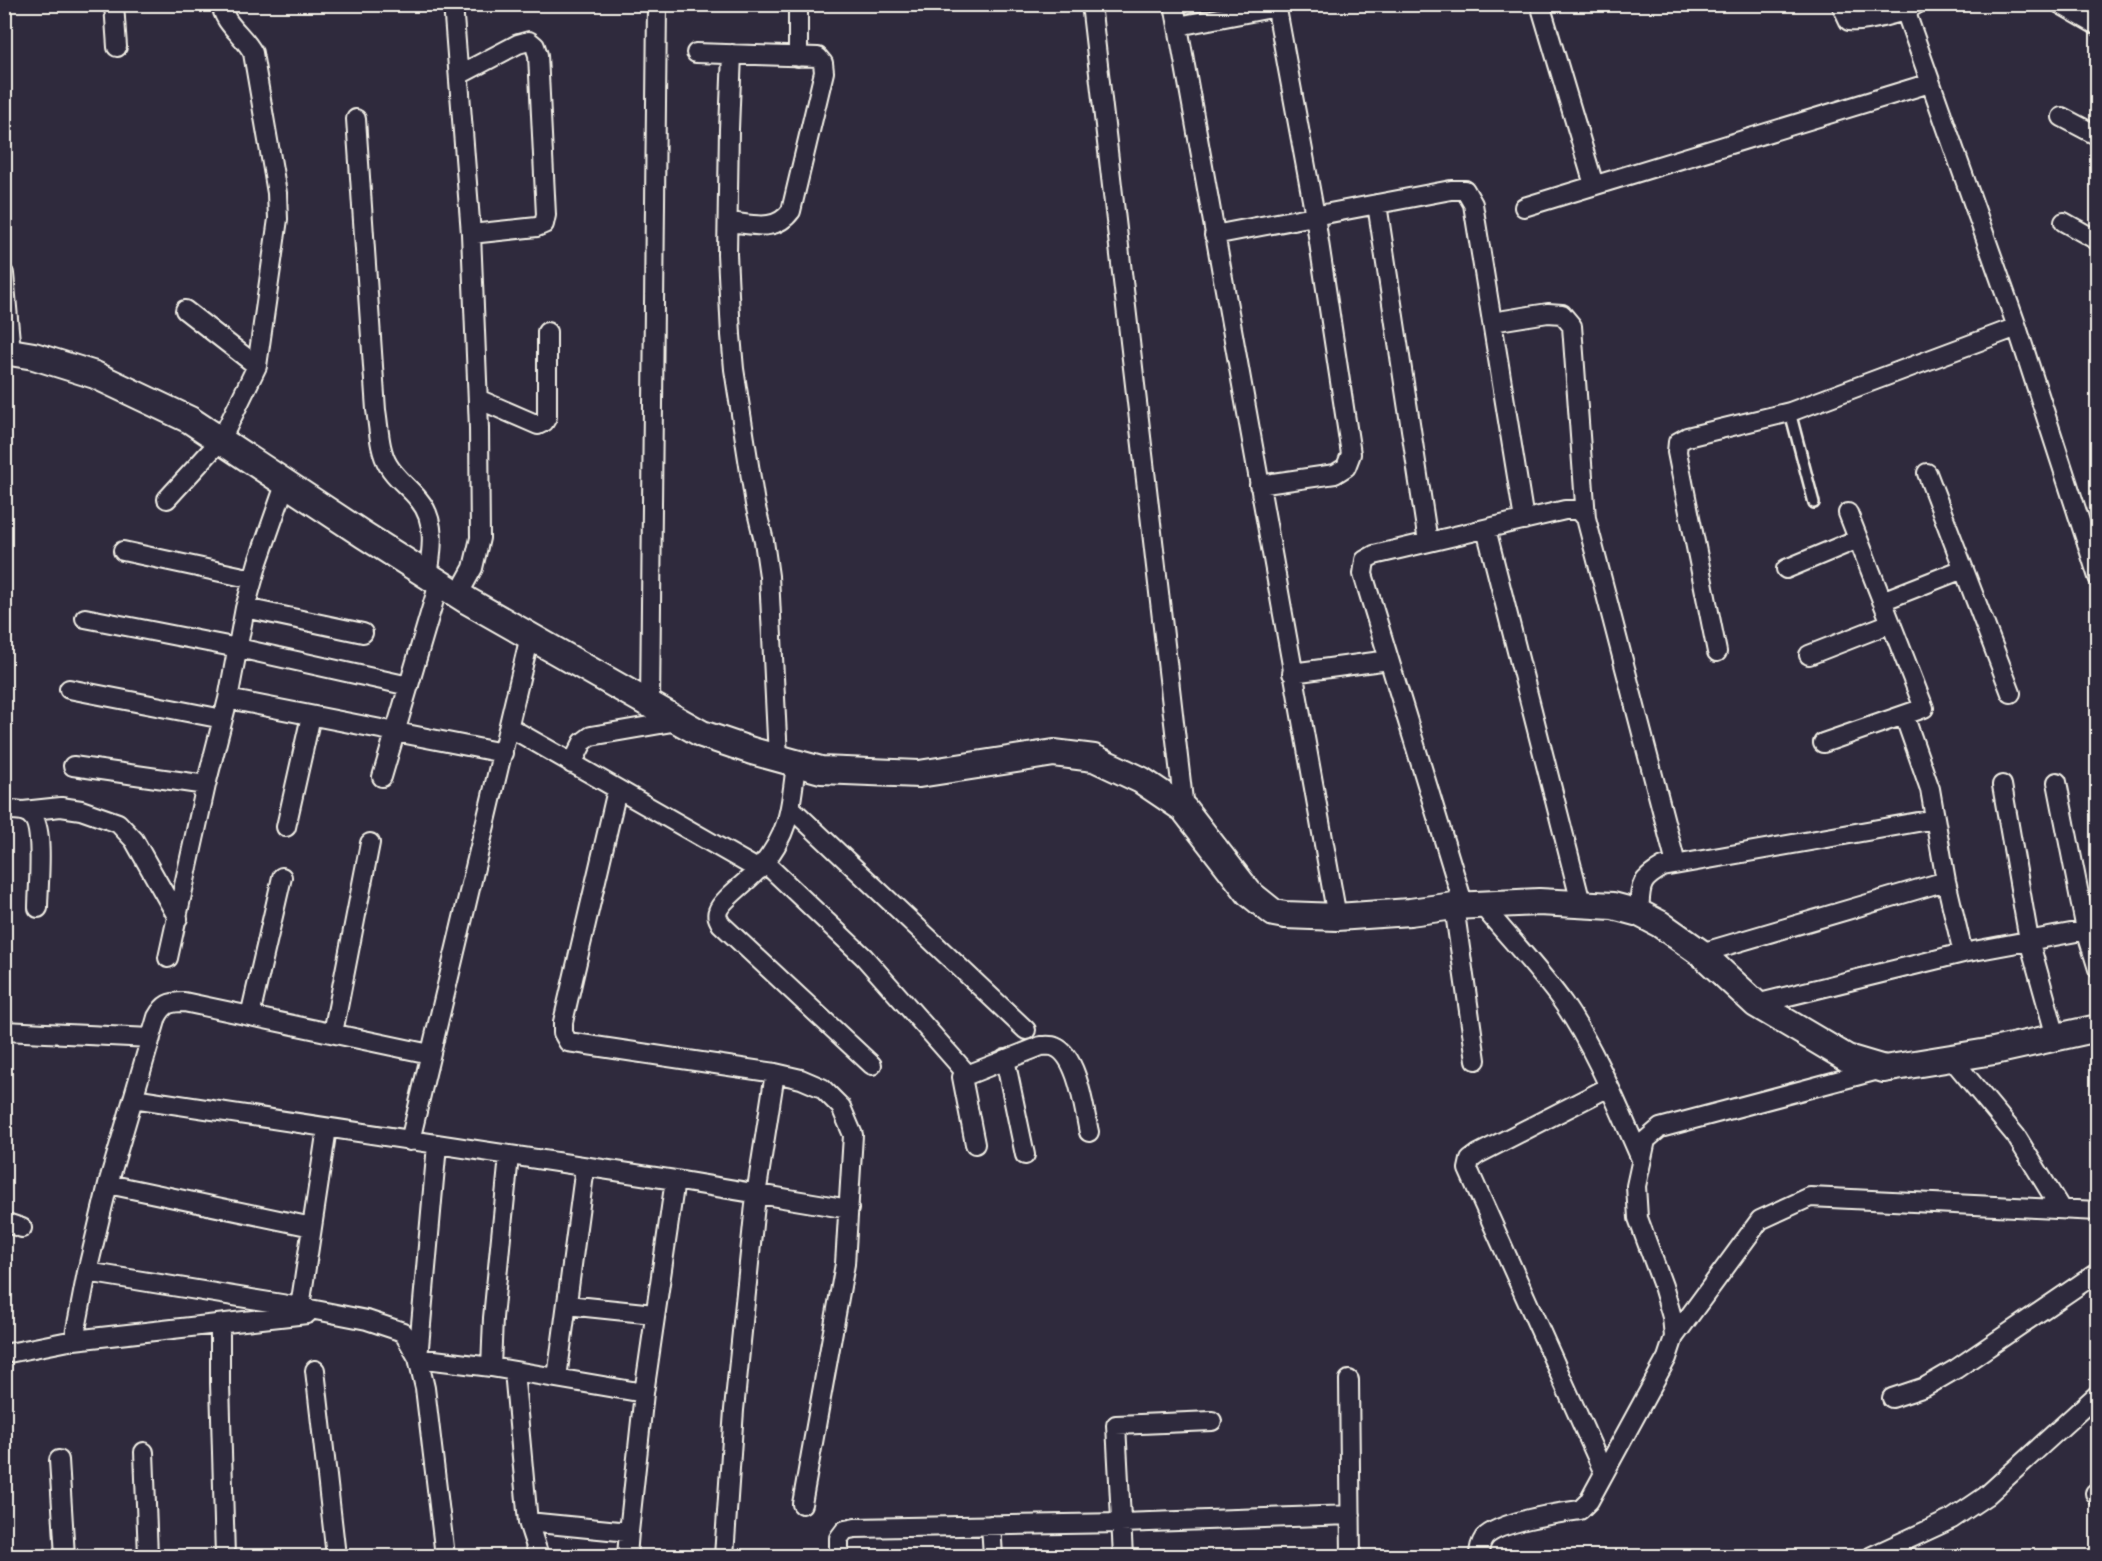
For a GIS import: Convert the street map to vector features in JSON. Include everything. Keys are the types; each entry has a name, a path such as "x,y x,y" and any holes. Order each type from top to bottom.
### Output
{"main road":[{"path":"8,352 34,356 95,375 190,420 442,585 702,734 821,770 920,774 1054,753 1094,758 1141,780 1184,809 1249,893 1274,913 1337,917 1539,902 1613,906 1639,913 1660,924 1701,953 1756,1004 1847,1058 1884,1069 1952,1059 2097,1028"}],"street":[{"path":"114,4 117,47"},
{"path":"167,499 221,440 257,366 275,252 278,219 277,193 253,53 247,42 225,21 221,4"},
{"path":"442,585 473,568 480,538 478,399 471,234 453,4"},
{"path":"650,706 657,4"},
{"path":"798,4 798,57"},
{"path":"1091,4 1184,809"},
{"path":"1174,4 1337,917"},
{"path":"1540,4 1594,185"},
{"path":"1841,4 1849,21 1858,22 1911,7 1930,83 2017,327 2097,577"},
{"path":"1178,26 1276,6 1315,216 1351,454 1346,467 1335,474 1259,485"},
{"path":"2064,6 2097,26"},
{"path":"459,75 528,41 535,46 538,55 546,215 544,224 537,227 471,234"},
{"path":"696,53 818,57 823,63 824,72 791,211 784,221 774,226 728,222"},
{"path":"732,54 727,254 734,369 755,504 769,576 791,808 787,826 778,844 762,866 718,910 717,917 721,924 873,1065"},
{"path":"1524,207 1930,83"},
{"path":"2062,117 2097,136"},
{"path":"356,119 376,410 382,445 387,463 398,480 419,499 428,512 432,549 442,585 382,777"},
{"path":"1214,235 1451,190 1465,190 1473,204 1524,520"},
{"path":"1377,204 1428,542"},
{"path":"2064,222 2097,241"},
{"path":"4,274 8,352"},
{"path":"185,310 257,366"},
{"path":"1492,322 1548,313 1562,314 1572,326 1586,518 1676,864"},
{"path":"1717,652 1678,459 1678,442 1694,435 1790,412 2017,327"},
{"path":"478,399 538,425 544,422 547,417 548,332"},
{"path":"1927,473 2011,693"},
{"path":"168,958 206,785 228,699 245,608 286,482"},
{"path":"1476,1060 1466,906 1363,574 1365,560 1374,555 1565,510 1579,510 1586,518"},
{"path":"1823,743 1924,708 1848,513"},
{"path":"1486,529 1581,903"},
{"path":"1786,568 1858,539"},
{"path":"123,551 254,579"},
{"path":"1882,601 1963,569"},
{"path":"245,608 363,633"},
{"path":"85,618 238,648 409,686"},
{"path":"1809,655 1891,623"},
{"path":"410,1141 530,636"},
{"path":"1292,673 1389,660"},
{"path":"69,689 223,719"},
{"path":"228,699 503,753"},
{"path":"1904,715 1930,789 1946,881 1963,953"},
{"path":"286,827 312,716"},
{"path":"572,764 583,742 591,736 678,721"},
{"path":"509,727 617,789 762,866 864,957 968,1075"},
{"path":"73,766 206,785"},
{"path":"2057,782 2092,929 2097,969"},
{"path":"2002,785 2029,940 2056,1037"},
{"path":"617,789 563,1022 563,1033 568,1042 775,1073 801,1079 822,1088 841,1107 854,1135 845,1264 802,1504"},
{"path":"14,810 61,807 81,810 117,823 134,840 178,918"},
{"path":"791,808 1026,1030"},
{"path":"14,810 34,818 39,832 38,908"},
{"path":"1639,913 1641,885 1647,875 1663,867 1935,819"},
{"path":"333,1033 370,843"},
{"path":"250,1016 282,877"},
{"path":"1701,953 1946,881"},
{"path":"1466,906 1563,1003 1585,1039 1641,1159"},
{"path":"1756,1004 1963,953 2092,929"},
{"path":"74,1340 108,1184 157,1017 163,1005 171,1002 184,1002 430,1053"},
{"path":"4,1030 151,1038"},
{"path":"975,1144 962,1077 1041,1046 1054,1046 1064,1052 1072,1064 1089,1132"},
{"path":"1005,1059 1025,1155"},
{"path":"1952,1059 2016,1136 2061,1209"},
{"path":"1674,1337 1672,1317 1663,1286 1638,1218 1636,1186 1647,1140 1660,1128 1884,1069"},
{"path":"723,1557 734,1410 756,1195 775,1073"},
{"path":"1604,1473 1468,1169 1470,1161 1478,1154 1609,1088"},
{"path":"133,1098 675,1180 849,1209"},
{"path":"300,1307 327,1128"},
{"path":"418,1358 437,1145"},
{"path":"491,1367 493,1318 509,1156"},
{"path":"557,1378 585,1167"},
{"path":"627,1557 654,1314 675,1180"},
{"path":"108,1184 312,1227"},
{"path":"1479,1557 1479,1550 1485,1538 1502,1526 1580,1510 1589,1501 1667,1358 1674,1337 1760,1220 1810,1197 2097,1211"},
{"path":"87,1272 327,1312 387,1325 403,1332 418,1358 425,1388 445,1557"},
{"path":"1892,1398 1925,1387 1956,1369 2097,1272"},
{"path":"567,1305 654,1314"},
{"path":"4,1354 74,1340 327,1312"},
{"path":"220,1324 225,1557"},
{"path":"418,1358 491,1367 644,1393"},
{"path":"315,1370 336,1557"},
{"path":"514,1371 528,1522 539,1557"},
{"path":"1349,1380 1351,1557"},
{"path":"1872,1557 1952,1519 1986,1496 2097,1394"},
{"path":"1123,1557 1116,1425 1212,1421"},
{"path":"144,1452 148,1557"},
{"path":"59,1460 65,1557"},
{"path":"839,1557 839,1538 845,1530 855,1528 1351,1515"},
{"path":"528,1522 629,1532"},
{"path":"991,1525 993,1557"}],"lane":[{"path":"1790,412 1814,503"}]}
